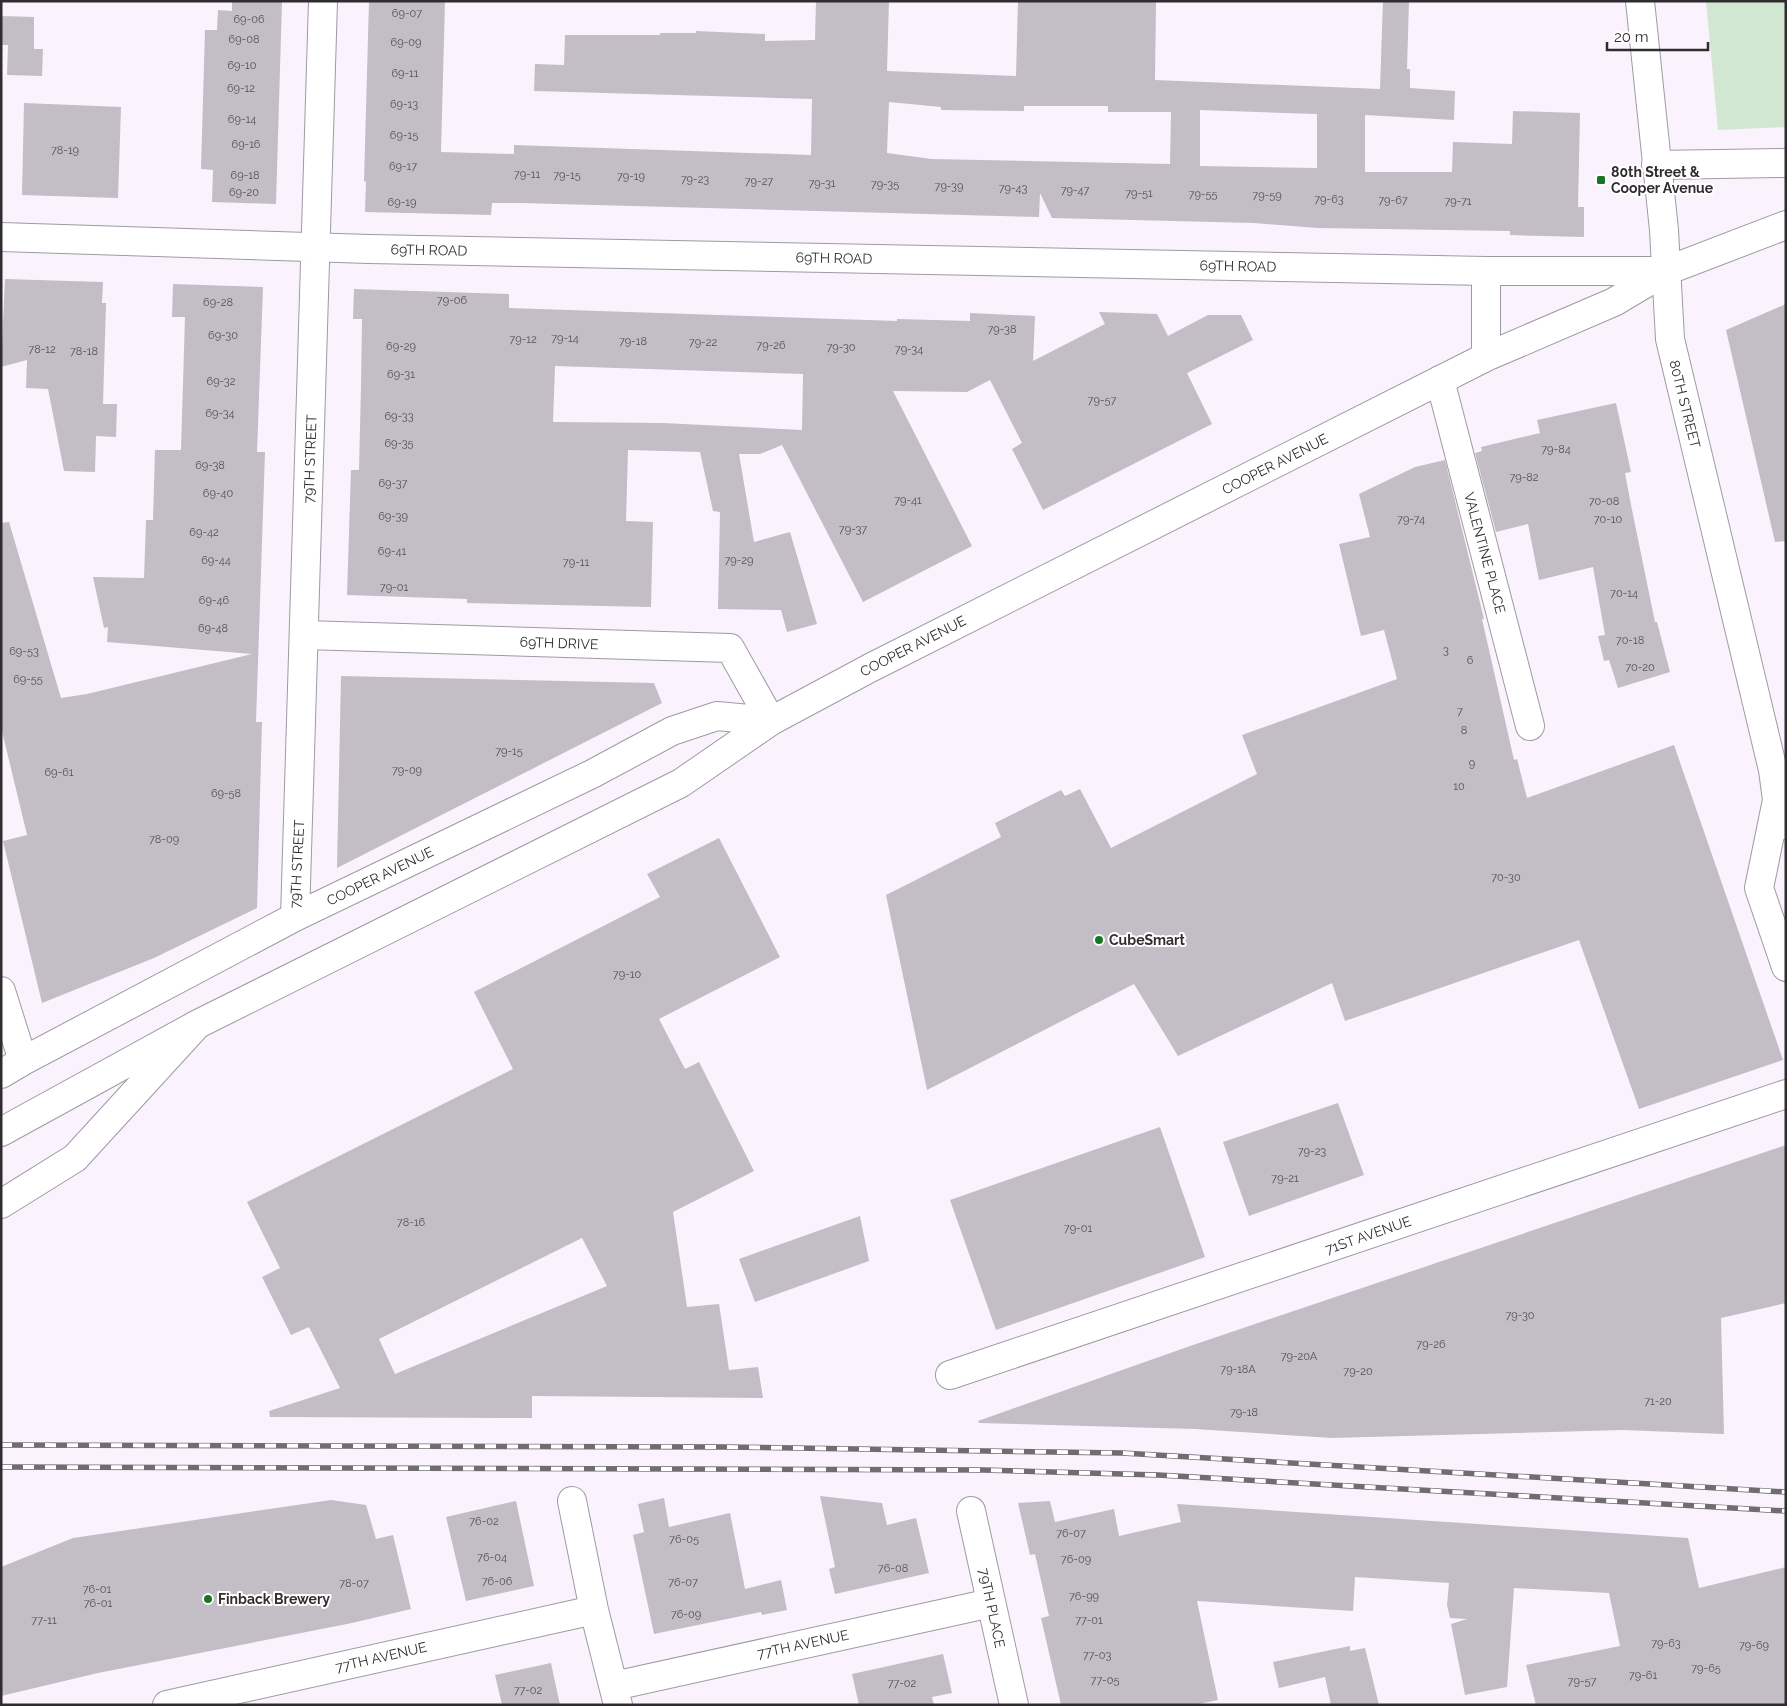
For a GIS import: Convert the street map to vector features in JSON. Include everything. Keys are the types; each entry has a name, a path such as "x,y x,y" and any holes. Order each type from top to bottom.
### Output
{"street":[{"name":"79TH STREET","path":"295,917 323,1"},
{"name":"80TH STREET","path":"1640,1 1673,356 1733,598 1777,800 1786,825"},
{"path":"1656,165 1786,163"},
{"name":"COOPER AVENUE","path":"1,1132 198,1024 681,783 771,721 870,668 1486,357 1614,302 1666,271 1786,225"},
{"name":"69TH ROAD","path":"1,237 316,248 1486,271 1666,271"},
{"path":"1486,271 1486,357"},
{"name":"VALENTINE PLACE","path":"1440,380 1530,726"},
{"name":"69TH DRIVE","path":"305,635 730,648 771,721"},
{"name":"COOPER AVENUE","path":"12,1067 295,917 592,774 672,731 717,716 771,721"},
{"name":"80TH STREET","path":"1777,800 1759,888 1786,967"},
{"path":"1,990 12,1067"},
{"name":"COOPER AVENUE","path":"1,1204 75,1158 198,1024"},
{"name":"71ST AVENUE","path":"950,1375 1786,1094"},
{"path":"572,1501 594,1610 616,1695"},
{"name":"79TH PLACE","path":"971,1511 1014,1705"},
{"name":"77TH AVENUE","path":"616,1695 992,1603"},
{"name":"77TH AVENUE","path":"167,1705 219,1699 594,1610"}],"green space":[{"path":"1706,1 1786,1 1786,127 1718,130"}],"building":[{"path":"232,1 282,1 276,204 212,202 213,170 201,169 205,30 217,30 218,10 232,11"},
{"path":"369,1 445,1 441,152 514,154 514,145 811,155 812,99 534,91 535,64 564,65 565,35 660,35 660,33 696,33 696,31 765,34 765,41 815,40 816,1 889,1 887,71 1016,76 1018,1 1156,1 1155,80 1380,89 1383,1 1409,1 1407,69 1410,69 1410,88 1455,91 1454,120 1365,115 1365,172 1452,172 1453,142 1512,144 1513,111 1580,113 1578,207 1584,207 1584,237 1510,235 1510,231 1318,228 1254,223 1052,218 1040,193 1039,217 519,203 492,203 491,215 365,212 366,182 364,181","holes":["889,102 941,107 941,110 1024,111 1024,106 1108,106 1108,112 1171,112 1170,164 932,159 887,153","1200,110 1317,114 1317,168 1200,166"]},
{"path":"1,16 34,17 34,49 43,49 42,76 7,75 8,45 1,45"},
{"path":"24,103 121,107 118,198 22,195"},
{"path":"5,279 103,282 102,303 106,303 103,404 117,404 116,437 96,436 95,472 64,471 48,389 26,388 27,360 1,367"},
{"path":"173,284 263,287 257,452 265,452 256,722 262,722 257,908 154,958 42,1003 3,841 27,835 1,727 1,523 9,522 61,698 87,694 252,654 107,642 108,627 104,628 93,577 144,578 146,520 153,520 155,450 181,450 185,317 172,317"},
{"path":"354,289 509,294 509,308 897,321 897,319 970,321 970,313 1035,316 1033,361 1105,324 1099,312 1157,314 1168,336 1208,315 1241,315 1253,340 1187,373 1212,424 1043,510 1012,449 1022,443 990,380 967,392 893,391 972,546 863,602 782,445 760,454 739,454 754,542 790,532 817,624 787,632 781,610 718,609 720,512 713,511 700,452 628,450 626,521 653,522 651,607 467,603 467,599 347,595 351,470 359,470 361,386 362,319 353,319","holes":["555,366 803,374 802,430 663,423 553,422"]},
{"path":"1786,304 1786,541 1775,542 1726,330"},
{"path":"1616,403 1631,472 1625,473 1631,505 1655,622 1657,622 1670,672 1618,688 1609,660 1604,661 1598,636 1605,635 1593,567 1539,580 1528,524 1496,532 1475,453 1482,451 1481,447 1540,433 1537,420"},
{"path":"1445,460 1484,619 1482,619 1514,760 1517,759 1527,798 1674,745 1783,1060 1639,1109 1579,940 1345,1021 1332,983 1178,1056 1134,984 927,1090 886,895 1001,837 995,823 1061,790 1065,796 1080,789 1111,848 1257,774 1242,735 1397,679 1384,630 1361,636 1339,544 1370,537 1359,494 1415,467"},
{"path":"341,676 654,683 662,703 337,868"},
{"path":"719,838 780,957 659,1019 685,1069 699,1062 754,1171 673,1212 687,1307 719,1304 729,1370 758,1367 763,1398 532,1396 532,1418 270,1417 269,1411 340,1388 309,1327 291,1335 262,1277 280,1268 247,1202 513,1069 474,992 660,897 647,874","holes":["582,1238 607,1286 395,1374 379,1339"]},
{"path":"1338,1103 1364,1175 1249,1216 1223,1142"},
{"path":"1160,1127 1205,1257 996,1330 950,1200"},
{"path":"1786,1145 1786,1303 1721,1318 1724,1434 1623,1430 1332,1438 1195,1429 979,1423 978,1421 1193,1345"},
{"path":"860,1216 869,1261 755,1302 739,1259"},
{"path":"820,1496 882,1503 887,1525 916,1518 929,1573 835,1594 829,1569 835,1567"},
{"path":"664,1498 669,1527 730,1513 745,1589 781,1580 787,1610 762,1615 761,1612 654,1634 633,1535 644,1532 638,1504"},
{"path":"331,1500 366,1505 376,1539 393,1535 411,1609 352,1623 98,1673 1,1696 1,1567 73,1538"},
{"path":"516,1501 534,1586 466,1601 446,1517"},
{"path":"1050,1501 1055,1522 1114,1509 1119,1536 1181,1522 1177,1504 1688,1538 1699,1588 1786,1567 1786,1705 1536,1705 1526,1665 1620,1646 1609,1593 1514,1588 1507,1687 1465,1695 1451,1624 1467,1619 1450,1618 1447,1605 1449,1583 1355,1577 1353,1611 1197,1601 1218,1700 1194,1705 1061,1705 1041,1618 1049,1616 1035,1554 1030,1555 1018,1503"},
{"path":"1350,1646 1350,1651 1365,1648 1379,1705 1331,1705 1325,1677 1279,1688 1273,1662"},
{"path":"943,1654 952,1693 932,1697 934,1705 859,1705 852,1674"},
{"path":"551,1663 560,1705 502,1705 495,1675"}],"railway":[{"path":"1,1445 725,1447 1122,1453 1786,1492"},
{"path":"1,1467 984,1470 1158,1475 1786,1511"}],"place":[{"name":"80th Street & Cooper Avenue","path":"1601,180"},
{"name":"CubeSmart","path":"1099,940"},
{"name":"Finback Brewery","path":"208,1599"}]}
